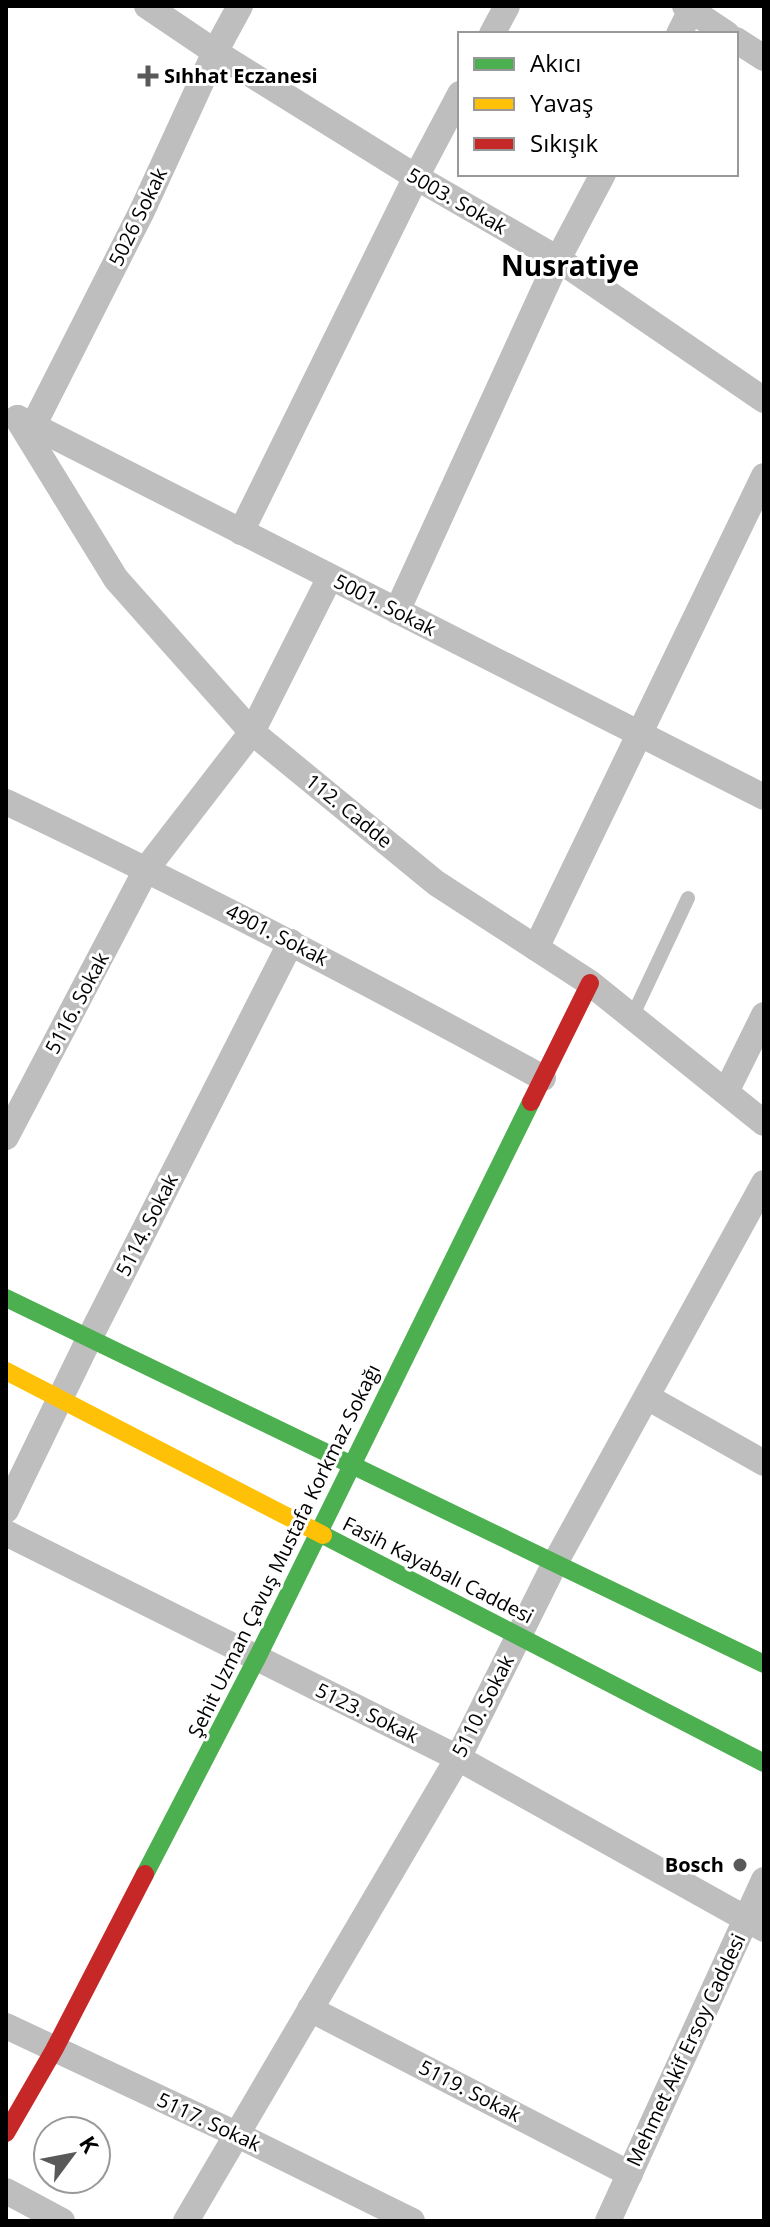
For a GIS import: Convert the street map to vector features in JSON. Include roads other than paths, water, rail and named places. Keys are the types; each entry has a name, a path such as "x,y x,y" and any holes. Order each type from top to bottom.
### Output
{"street":[{"name":"5003. Sokak","path":"147,6 416,177 558,259 764,400"},
{"name":"5026 Sokak","path":"19,419 142,211 215,52 240,6"},
{"path":"493,32 507,6"},
{"path":"680,32 690,8 724,32"},
{"path":"738,41 764,58"},
{"path":"241,532 458,98"},
{"path":"397,611 558,259 602,176"},
{"name":"5001. Sokak","path":"19,419 764,797"},
{"name":"112. Cadde","path":"19,419 116,579 252,732 436,883 590,983 764,1123"},
{"path":"536,948 764,476"},
{"name":"5116. Sokak","path":"6,1137 147,868 252,732 330,577"},
{"name":"4901. Sokak","path":"6,802 147,868 291,942 543,1078"},
{"name":"5114. Sokak","path":"6,1510 89,1339 291,942"},
{"name":"Şehit Uzman Çavuş Mustafa Korkmaz Sokağı","path":"6,2133 54,2050 257,1658 590,983"},
{"path":"726,1092 764,1015"},
{"name":"5110. Sokak","path":"186,2221 458,1758 555,1563 764,1183"},
{"path":"6,1298 764,1664"},
{"name":"Fasih Kayabalı Caddesi","path":"6,1371 764,1763"},
{"path":"647,1397 764,1463"},
{"name":"5123. Sokak","path":"6,1533 458,1758 755,1924"},
{"name":"Mehmet Akif Ersoy Caddesi","path":"608,2221 755,1924 764,1880"},
{"name":"5119. Sokak","path":"310,2009 630,2174"},
{"name":"5117. Sokak","path":"6,2026 236,2134 408,2220"},
{"path":"6,2191 62,2221"}],"lane":[{"path":"632,1017 688,898"}],"place":[{"name":"Sıhhat Eczanesi","path":"148,76"},
{"name":"Bosch","path":"740,1865"}],"district":[{"name":"Nusratiye","path":"570,266"}]}
